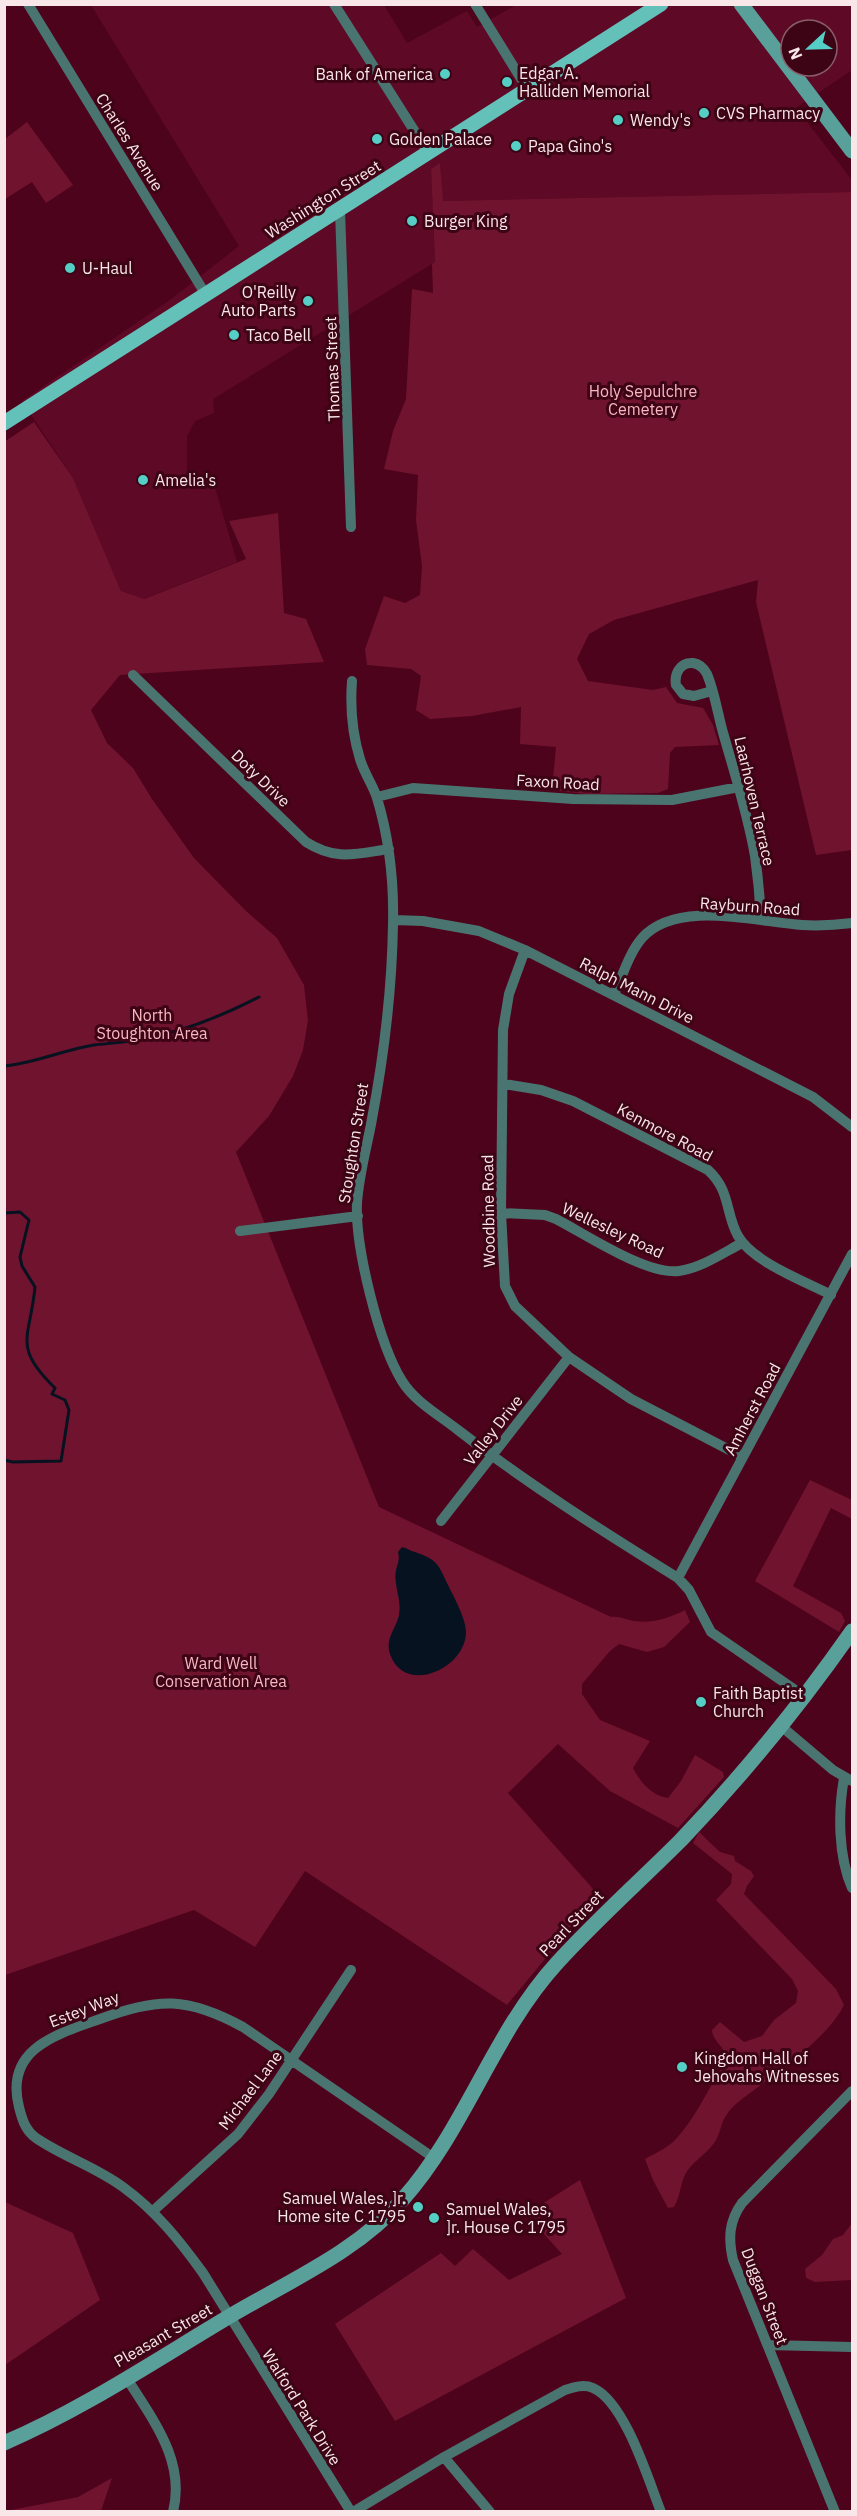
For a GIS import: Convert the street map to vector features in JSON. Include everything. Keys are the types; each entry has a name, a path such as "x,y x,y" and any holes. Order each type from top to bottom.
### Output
{"main road":[{"name":"Washington Street","path":"4,423 661,4"},
{"path":"741,4 852,151"},
{"name":"Pearl Street","path":"337,2253 382,2221 403,2199 434,2158 533,1990 564,1955 682,1839 781,1726 852,1631"},
{"name":"Pleasant Street","path":"4,2443 78,2407 337,2253"}],"street":[{"name":"Charles Avenue","path":"28,4 206,295"},
{"path":"334,4 429,154"},
{"path":"475,4 528,90"},
{"name":"Thomas Street","path":"340,210 351,527"},
{"name":"Doty Drive","path":"133,675 306,842 339,856 388,849"},
{"name":"Stoughton Street","path":"352,681 350,714 360,761 377,797 388,849 394,920 386,1031 361,1174 358,1216 363,1265 386,1345 403,1382 414,1395 492,1456 568,1510 678,1578 688,1590 711,1632 804,1696"},
{"name":"Laarhoven Terrace","path":"712,691 739,787 754,854 761,920"},
{"name":"Faxon Road","path":"377,797 413,788 573,799 672,800 739,787"},
{"name":"Rayburn Road","path":"614,995 632,954 642,938 654,928 676,919 718,915 803,925 852,923"},
{"name":"Ralph Mann Drive","path":"394,920 434,923 479,931 525,950 807,1093 830,1108 852,1127"},
{"name":"Woodbine Road","path":"525,950 509,994 503,1030 501,1213 505,1286 515,1306 568,1357 631,1400 743,1457"},
{"name":"Kenmore Road","path":"504,1084 541,1090 573,1101 708,1170 721,1184 742,1243"},
{"name":"Wellesley Road","path":"501,1213 545,1215 644,1265 662,1270 690,1268 742,1243"},
{"path":"240,1231 358,1216"},
{"path":"742,1243 756,1255 831,1295"},
{"name":"Amherst Road","path":"678,1578 852,1254"},
{"name":"Valley Drive","path":"441,1521 568,1357"},
{"path":"781,1726 848,1779 841,1804 843,1850 846,1871 852,1888"},
{"name":"Michael Lane","path":"153,2211 238,2134 269,2094 351,1970"},
{"name":"Estey Way","path":"230,2316 179,2240 153,2211 96,2168 34,2137 23,2123 18,2100 18,2083 23,2064 34,2048 53,2036 130,2007 164,2002 191,2005 218,2013 243,2026 434,2158"},
{"name":"Duggan Street","path":"836,2511 733,2260 730,2234 733,2217 747,2197 852,2091"},
{"name":"Walford Park Drive","path":"230,2316 352,2511"},
{"path":"768,2345 852,2348"},
{"path":"126,2377 171,2454 177,2495 173,2511"},
{"path":"352,2511 487,2433 577,2386 592,2387 616,2408 625,2423 661,2511"},
{"path":"444,2457 490,2511"}],"shaded area":[{"path":"91,5 384,5 407,43 467,11 477,27 516,5 852,5 852,70 796,108 852,180 852,192 442,201 440,164 431,169 435,262 213,399 214,413 195,421 187,436 187,476 195,481 212,478 237,562 143,599 121,591 73,478 22,401 170,300 239,246"}],"green space":[{"path":"27,122 73,185 46,203 32,182 5,199 5,139"},
{"name":"Holy Sepulchre Cemetery","path":"440,163 443,201 852,192 852,850 816,855 756,602 758,580 614,620 589,634 577,659 588,681 653,690 666,687 677,703 703,708 713,725 719,745 675,747 670,753 668,789 658,793 585,794 552,790 556,747 520,744 521,707 472,716 430,719 416,710 421,676 411,669 367,665 365,649 384,596 405,603 420,595 422,566 416,520 418,475 384,469 393,431 406,399 412,289 433,293 432,264 435,262 431,169"},
{"path":"34,422 73,478 121,591 144,599 246,559 229,521 278,513 284,613 306,619 324,662 120,675 91,710 107,743 133,768 194,858 246,911 277,938 304,985 308,1020 303,1050 293,1076 269,1116 236,1152 379,1507 611,1617 647,1622 667,1618 685,1610 690,1622 664,1647 647,1652 619,1644 610,1651 582,1684 582,1694 600,1720 650,1741 633,1768 643,1783 662,1797 668,1798 681,1781 695,1755 723,1772 724,1777 678,1828 610,1791 558,1744 508,1793 602,1899 554,1948 507,2005 305,1871 255,1947 194,1910 5,1975 4,442"},
{"path":"810,1480 852,1500 852,1519 831,1508 793,1586 841,1613 845,1621 839,1632 755,1581"},
{"path":"699,1832 720,1852 734,1856 735,1861 751,1871 754,1876 744,1894 836,1989 844,2005 819,2038 730,2110 714,2143 684,2177 674,2207 668,2208 645,2159 670,2145 681,2133 696,2113 727,2060 712,2030 720,2022 744,2042 762,2036 774,2020 796,2003 798,1991 792,1979 716,1900 731,1884 732,1874 693,1843"},
{"path":"580,2180 626,2298 395,2421 335,2324 441,2253 455,2266 473,2249 509,2280 562,2254 526,2214"},
{"path":"5,2202 73,2233 100,2300 5,2365"},
{"path":"852,2223 852,2280 815,2282 806,2278 805,2269 822,2255 833,2239 843,2235"},
{"path":"112,2478 101,2511 6,2511 78,2497"}],"water":[{"path":"402,1547 436,1564 462,1615 465,1627 463,1645 456,1657 433,1673 420,1675 408,1673 397,1667 390,1654 390,1638 399,1615 395,1575 399,1559 398,1552"}],"waterway":[{"path":"4,1066 83,1047 163,1035 233,1010 259,997"},
{"path":"4,1213 20,1212 29,1220 20,1257 22,1266 35,1287 28,1331 28,1351 33,1362 55,1388 52,1394 65,1400 69,1410 61,1461 13,1462 4,1460"}],"place":[{"name":"Bank of America","path":"445,74"},
{"name":"Edgar A. Halliden Memorial","path":"507,82"},
{"name":"CVS Pharmacy","path":"704,113"},
{"name":"Wendy's","path":"618,120"},
{"name":"Golden Palace","path":"377,139"},
{"name":"Papa Gino's","path":"516,146"},
{"name":"Burger King","path":"412,221"},
{"name":"U-Haul","path":"70,268"},
{"name":"O'Reilly Auto Parts","path":"308,301"},
{"name":"Taco Bell","path":"234,335"},
{"name":"Amelia's","path":"143,480"},
{"name":"Faith Baptist Church","path":"701,1702"},
{"name":"Kingdom Hall of Jehovahs Witnesses","path":"682,2067"},
{"name":"Samuel Wales, ]r. Home site C 1795","path":"418,2207"},
{"name":"Samuel Wales, ]r. House C 1795","path":"434,2218"}],"park label":[{"name":"North Stoughton Area","path":"152,1024"},
{"name":"Ward Well Conservation Area","path":"221,1672"}]}
